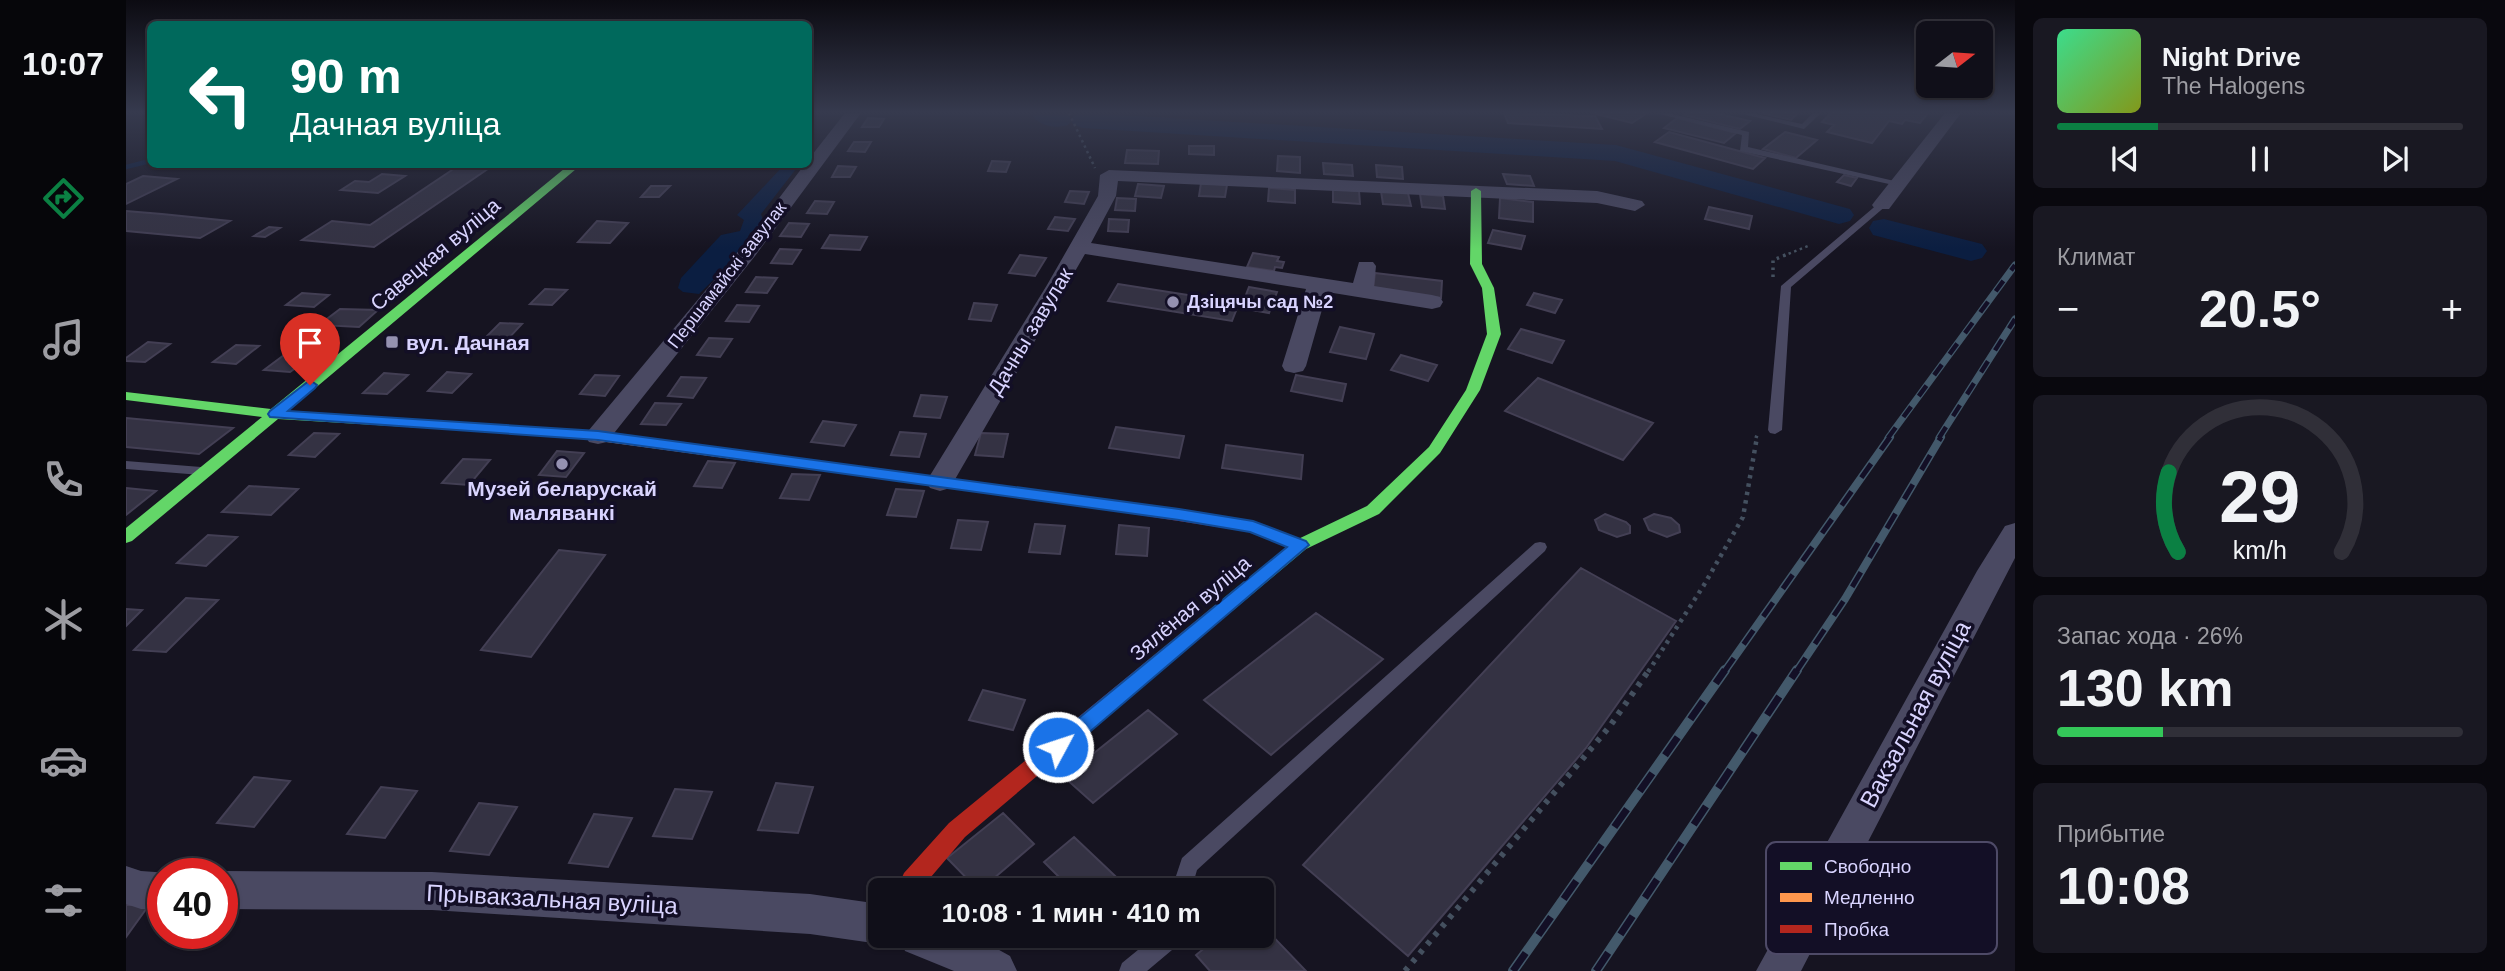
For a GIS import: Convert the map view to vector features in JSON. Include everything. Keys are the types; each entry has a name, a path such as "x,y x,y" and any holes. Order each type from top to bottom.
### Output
{"street":[{"path":"1882,205 1917,158"},
{"name":"Савецкая вуліца","path":"126,537 572,168"},
{"name":"Першамайскі завулак","path":"598,436 748,252 811,168"},
{"path":"1109,175 1597,197 1635,205"},
{"name":"Дачны завулак","path":"940,482 1079,247 1107,196 1109,175"},
{"name":"Зялёная вуліца","path":"915,878 957,830 1300,545 1373,510 1435,450 1473,390 1494,334 1488,288 1476,264 1476,191"},
{"path":"1079,247 1432,302"},
{"path":"1363,291 1366,266"},
{"path":"1294,366 1318,284"},
{"path":"126,396 275,414 598,436 1191,516 1253,527 1300,545"},
{"name":"Вакзальная вуліца","path":"1848,842 1992,571 2015,533"},
{"path":"126,886 147,890"},
{"name":"Прывакзальная вуліца","path":"238,890 432,891 810,914 868,922"},
{"path":"950,948 995,971"},
{"name":"Вакзальная вуліца","path":"1779,971 1788,954"}],"lane":[{"path":"1785,158 1898,183"},
{"path":"1775,430 1786,285 1882,205"},
{"path":"126,465 206,471"},
{"path":"1185,878 1189,865 1540,547"},
{"path":"1130,971 1158,948"}],"path":[{"path":"1089,158 1092,166 1109,175"},
{"path":"1773,285 1773,260 1810,245"},
{"path":"1405,971 1602,735 1657,659 1743,517 1751,484 1758,430"}],"water":[{"path":"781,168 797,168 761,214 764,223 750,233 738,256 699,294 683,292 678,288 681,278 721,235 740,231 744,220 737,215"}],"building":[{"path":"1126,158 1158,158 1158,164 1125,163"},
{"path":"1278,158 1300,158 1300,173 1277,171"},
{"path":"1714,158 1765,158 1753,169"},
{"path":"992,161 1010,162 1006,172 988,171"},
{"path":"1323,163 1352,165 1353,176 1324,174"},
{"path":"1376,165 1402,167 1403,179 1377,177"},
{"path":"838,166 856,167 850,177 832,177"},
{"path":"455,168 489,168 374,247 302,240 332,221 370,225"},
{"path":"382,174 405,176 378,193 341,190 355,181 369,182"},
{"path":"1503,174 1530,176 1534,186 1507,184"},
{"path":"1844,175 1857,178 1851,186 1837,182"},
{"path":"143,176 177,179 126,204 126,184"},
{"path":"1201,183 1227,185 1225,197 1199,196"},
{"path":"1138,184 1164,186 1161,198 1135,196"},
{"path":"651,186 670,186 659,197 641,197"},
{"path":"1269,188 1295,190 1295,203 1268,201"},
{"path":"1333,189 1359,191 1360,204 1333,202"},
{"path":"1070,191 1089,192 1084,204 1065,202"},
{"path":"1381,191 1408,193 1411,206 1383,204"},
{"path":"1420,194 1443,196 1445,209 1422,207"},
{"path":"1117,198 1136,199 1135,211 1115,210"},
{"path":"1500,198 1533,202 1533,222 1499,218"},
{"path":"815,201 834,202 827,214 807,213"},
{"path":"1709,207 1752,216 1749,229 1705,219"},
{"path":"126,211 230,221 200,238 126,231"},
{"path":"1055,217 1075,219 1068,231 1048,229"},
{"path":"1109,219 1129,220 1128,232 1108,231"},
{"path":"597,221 628,223 610,243 578,242"},
{"path":"789,223 809,224 801,237 780,236"},
{"path":"269,227 280,228 265,237 254,236"},
{"path":"1493,230 1525,236 1521,249 1488,243"},
{"path":"830,235 867,237 860,250 822,248"},
{"path":"780,249 801,250 792,264 771,263"},
{"path":"1253,253 1279,257 1277,261 1284,262 1282,268 1275,267 1274,271 1247,267"},
{"path":"1020,255 1046,258 1035,276 1009,273"},
{"path":"1375,273 1442,281 1441,298 1373,289"},
{"path":"756,277 777,278 767,293 746,292"},
{"name":"Дзіцячы сад №2","path":"1118,284 1239,303 1232,321 1108,301"},
{"path":"1249,287 1277,292 1269,313 1241,308"},
{"path":"545,289 567,290 552,305 530,304"},
{"path":"302,293 329,295 314,307 286,305"},
{"path":"1534,293 1562,300 1555,313 1527,305"},
{"path":"974,303 997,305 991,321 969,319"},
{"path":"737,305 759,306 749,322 726,321"},
{"path":"340,309 378,310 359,327 319,325"},
{"path":"500,323 522,324 506,341 483,340"},
{"path":"1340,327 1374,334 1366,359 1330,352"},
{"path":"1521,329 1564,341 1552,363 1508,349"},
{"path":"709,338 732,339 720,357 697,355"},
{"path":"148,342 170,344 145,362 126,361 126,358"},
{"path":"236,345 259,346 236,364 213,362"},
{"path":"288,352 314,355 290,372 264,370"},
{"path":"1401,355 1437,365 1428,381 1391,370"},
{"path":"447,372 471,374 452,393 428,391"},
{"path":"384,373 408,375 387,394 363,393"},
{"path":"595,375 619,376 605,396 580,394"},
{"path":"1296,375 1346,384 1342,401 1291,391"},
{"path":"681,377 706,378 693,398 668,396"},
{"path":"1538,378 1653,423 1623,460 1505,411"},
{"path":"921,395 947,397 940,418 914,416"},
{"path":"655,403 681,404 666,425 641,424"},
{"path":"126,418 233,428 199,454 126,447"},
{"path":"823,421 856,425 844,446 811,442"},
{"path":"1116,427 1184,436 1179,458 1109,448"},
{"path":"900,432 926,434 919,457 891,455"},
{"path":"314,433 339,434 315,457 289,455"},
{"path":"981,433 1008,434 1003,457 975,455"},
{"path":"1226,445 1303,455 1301,479 1222,468"},
{"name":"Музей беларускай маляванкі","path":"557,451 584,453 566,477 539,475"},
{"path":"463,459 490,460 469,485 442,483"},
{"path":"708,461 735,463 722,488 694,486"},
{"path":"792,474 820,475 809,500 780,498"},
{"path":"249,486 298,489 271,515 222,512"},
{"path":"126,488 156,491 126,515"},
{"path":"896,489 924,491 916,517 887,515"},
{"path":"1605,514 1626,522 1630,526 1630,533 1617,537 1599,530 1595,520"},
{"path":"1654,514 1671,518 1679,525 1680,532 1667,537 1649,530 1644,519"},
{"path":"958,520 988,522 981,550 951,548"},
{"path":"1035,524 1065,526 1060,554 1029,552"},
{"path":"1119,525 1149,528 1147,556 1116,554"},
{"path":"208,535 237,537 206,566 177,563"},
{"path":"559,550 605,555 531,657 481,650"},
{"path":"1581,568 1676,621 1586,748 1408,956 1303,865"},
{"path":"186,598 218,600 166,652 134,650"},
{"path":"126,609 142,610 126,626"},
{"path":"1316,613 1383,659 1271,755 1204,700"},
{"path":"983,690 1025,700 1013,730 969,720"},
{"path":"1148,710 1177,734 1093,803 1064,777"},
{"path":"254,777 290,781 254,827 217,823"},
{"path":"776,783 813,787 798,833 758,830"},
{"path":"381,787 417,791 385,838 347,834"},
{"path":"675,789 712,792 692,839 653,836"},
{"path":"479,803 517,807 489,855 450,851"},
{"path":"1003,813 1034,844 994,878 966,878 947,858"},
{"path":"594,814 632,818 608,867 569,863"},
{"path":"1074,837 1117,878 1060,878 1044,862"},
{"path":"126,905 147,905 147,908 126,937"},
{"path":"1274,938 1306,971 1210,971 1196,955 1204,948 1274,948"}],"waterway":[{"path":"1635,158 1839,215"},
{"path":"126,167 147,162"},
{"path":"1884,228 1971,251"}],"railway":[{"path":"1888,438 2015,265"},
{"path":"1939,438 2015,319"},
{"path":"1724,672 1890,437"},
{"path":"1796,672 1845,599 1941,437"},
{"path":"1513,971 1725,670"},
{"path":"1596,971 1797,670"}],"traffic: fast":[{"path":"126,537 572,168"},
{"path":"1225,607 1300,545 1373,510 1435,450 1473,390 1494,334 1488,288 1476,264 1476,191"},
{"path":"126,396 275,414 582,435"}],"traffic: slow":[{"path":"582,435 1068,499"}],"traffic: jam":[{"path":"1068,499 1253,527 1300,545"},
{"path":"915,878 957,830 1225,607"}],"place":[{"name":"Дзіцячы сад №2","path":"1173,302"},
{"name":"вул. Дачная","path":"392,342"},
{"name":"Музей беларускай маляванкі","path":"562,464"}],"route":[{"path":"310,385 275,414 598,436 1179,514 1253,527 1300,545 1058,747"}]}
